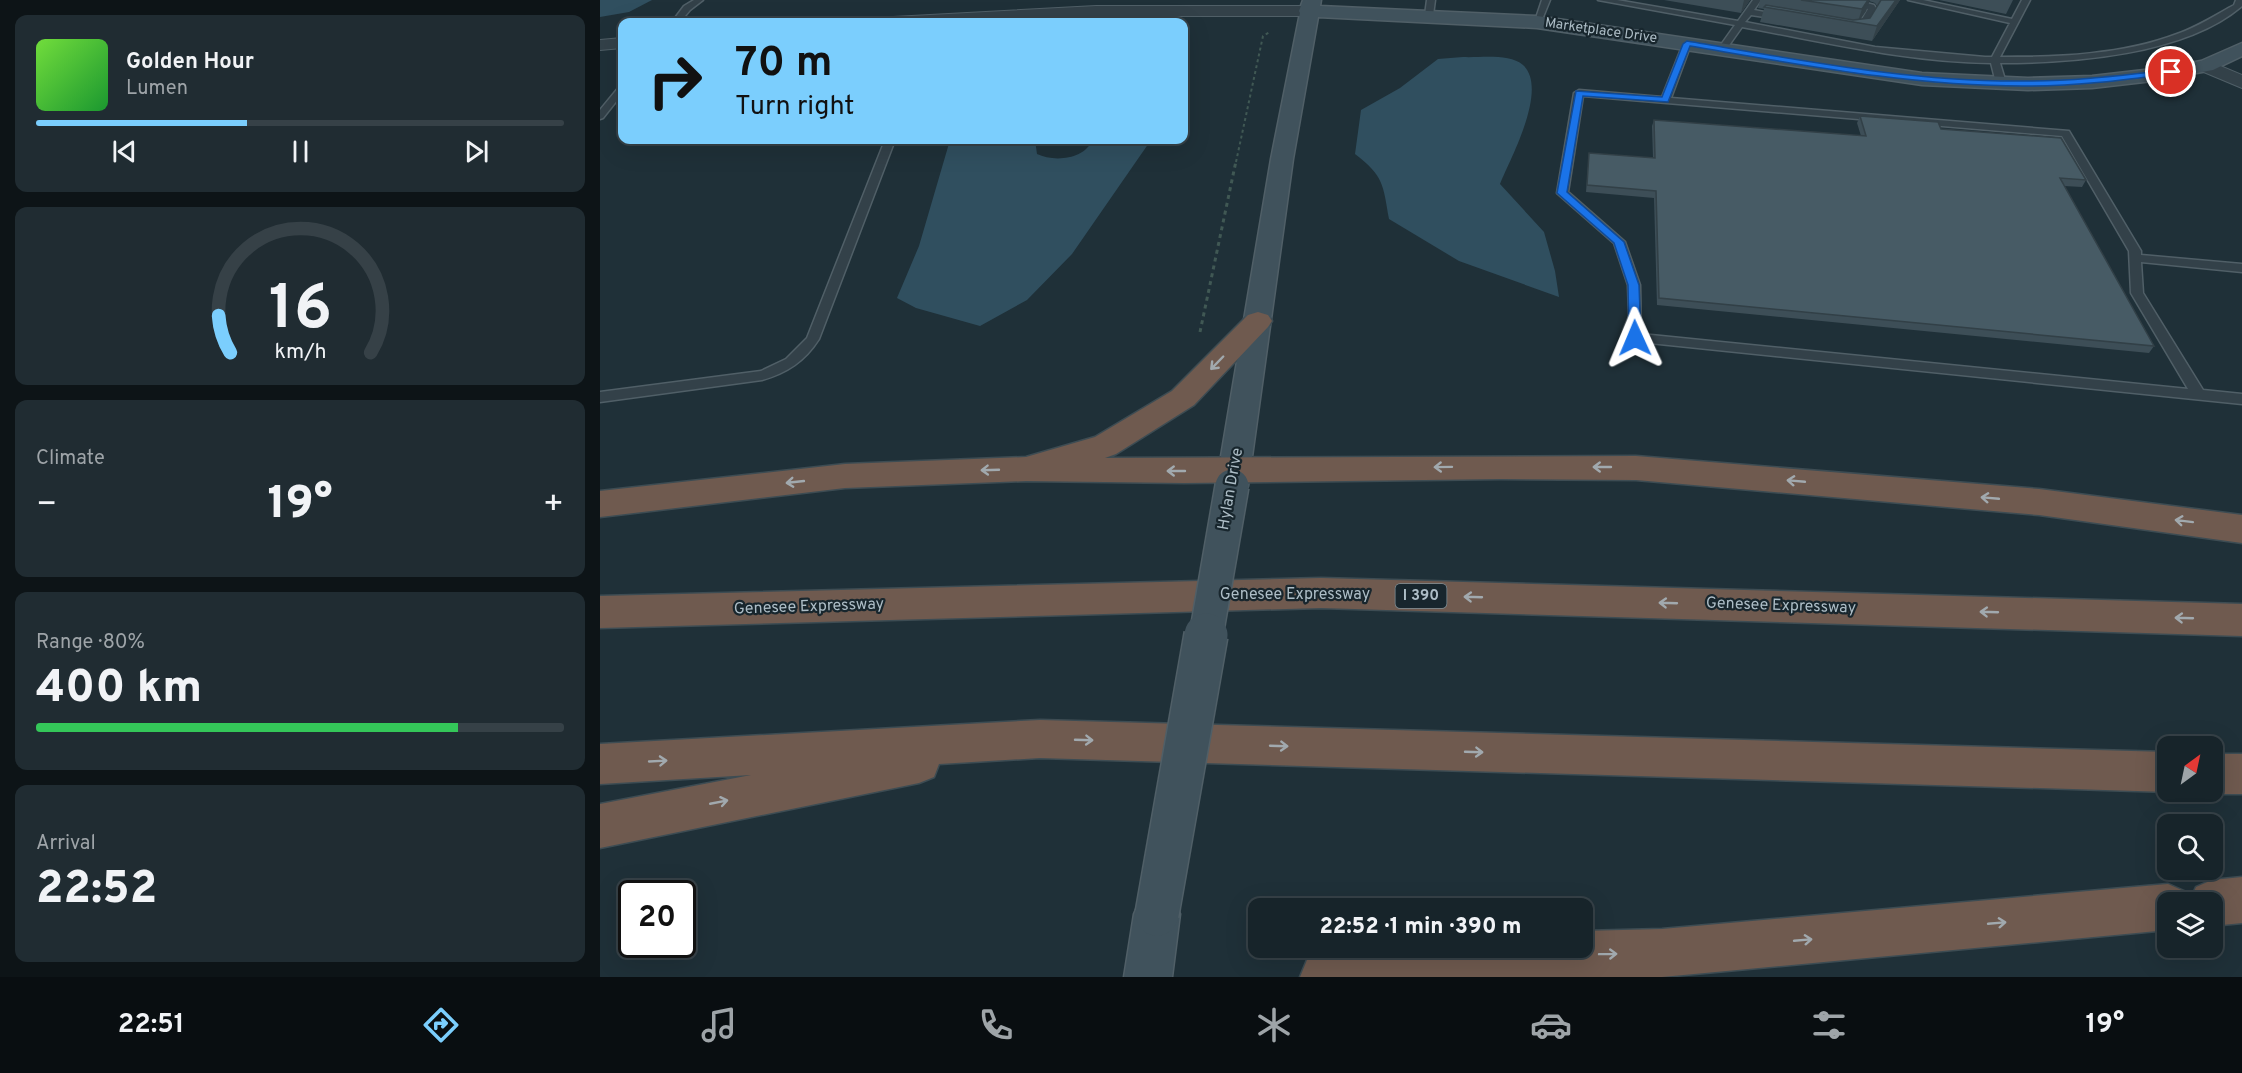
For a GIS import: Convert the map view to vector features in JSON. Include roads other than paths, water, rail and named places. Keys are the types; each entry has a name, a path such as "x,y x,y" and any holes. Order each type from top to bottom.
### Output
{"highway":[{"path":"1026,469 1105,446 1183,398 1257,321"},
{"path":"600,504 845,476 1026,469 1184,471 1233,478 1636,468 2039,502 2242,529"},
{"name":"Genesee Expressway","path":"600,612 1321,593 2242,620"},
{"path":"600,764 1040,739 2157,772"},
{"path":"600,826 1040,739"},
{"path":"2223,774 2242,774"},
{"path":"2223,902 2242,900"},
{"path":"1324,977 1360,958 1662,953 2157,908"}],"street":[{"name":"Marketplace Drive","path":"976,0 993,4 1096,11"},
{"name":"Marketplace Drive","path":"919,18 939,15 1310,5 1430,7 1922,79 2001,83 2092,82 2153,75 2206,66 2242,49"},
{"name":"Hylan Drive","path":"1148,977 1233,478 1282,159 1310,5"},
{"path":"600,45 618,43"},
{"path":"2206,66 2242,82"}],"lane":[{"path":"679,18 687,8 699,0"},
{"path":"873,0 880,0"},
{"path":"1537,21 1546,0"},
{"path":"1602,0 1876,50 1952,58 1995,59 2075,57 2126,50 2169,40 2193,31 2240,3"},
{"path":"1722,50 1757,0"},
{"path":"1846,0 1865,4 1873,10 1861,28 1848,29"},
{"path":"1912,0 2015,22"},
{"path":"2001,83 1995,59 2026,0"},
{"path":"1749,12 1793,20"},
{"path":"1665,100 1687,44"},
{"path":"2198,394 2137,292 2135,250 2065,133 1579,93 1562,193 1619,242 1634,285 1635,338 2242,399"},
{"path":"600,116 618,94"},
{"path":"600,397 762,375 783,369 803,354 813,339 888,144"},
{"path":"2135,258 2242,268"}],"water":[{"path":"600,0 652,0 629,12 600,17"},
{"path":"1463,57 1510,59 1523,65 1530,76 1532,90 1530,107 1519,142 1500,184 1544,232 1555,271 1559,297 1459,261 1389,219 1381,182 1372,169 1355,154 1361,110 1400,88 1438,59"},
{"path":"949,144 1036,144 1037,154 1051,158 1068,158 1083,152 1090,144 1148,144 1072,254 1027,300 980,326 916,308 897,298 919,246"}]}
